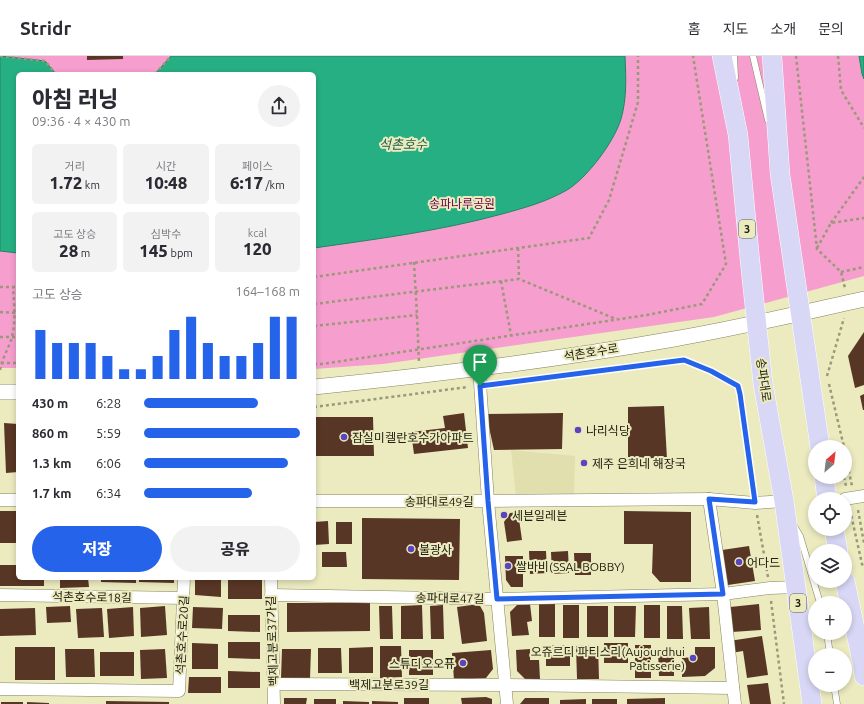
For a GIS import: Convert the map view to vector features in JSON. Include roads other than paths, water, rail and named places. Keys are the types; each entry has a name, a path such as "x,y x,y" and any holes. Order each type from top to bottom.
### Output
{"main road":[{"name":"송파대로","path":"722,56 738,135 763,384 784,505 812,704"},
{"path":"772,56 780,174 819,440"},
{"path":"846,588 863,667"}],"street":[{"name":"석촌호수로","path":"316,387 419,376 675,339 864,299"},
{"path":"478,368 488,501 507,704"},
{"path":"0,392 16,392"},
{"path":"852,498 864,496"},
{"path":"709,499 723,594 735,704"},
{"name":"송파대로49길","path":"316,501 709,499 784,505"},
{"path":"0,500 16,500"},
{"name":"석촌호수로20길","path":"0,689 179,691 184,580"},
{"name":"백제고분로37가길","path":"270,580 274,704"},
{"name":"송파대로47길","path":"271,595 497,599 723,594 770,588 796,587"},
{"name":"석촌호수로18길","path":"0,596 184,598"},
{"name":"백제고분로39길","path":"274,684 733,688"}],"lane":[{"path":"734,56 738,135"},
{"path":"754,56 780,174"},
{"path":"784,505 800,536 818,596"},
{"path":"835,692 837,704"}],"water":[{"path":"0,56 45,61 54,72 16,72 16,253 0,251"},
{"name":"석촌호수","path":"171,56 625,56 626,80 623,111 612,138 599,159 583,177 567,190 543,201 479,220 408,234 316,248 316,72 157,72"},
{"path":"859,56 864,56 864,79 862,74"}],"place":[{"name":"나리식당","path":"578,430"},
{"name":"잠실미켈란호수가아파트","path":"344,437"},
{"name":"제주 은희네 해장국","path":"584,463"},
{"name":"세븐일레븐","path":"504,515"},
{"name":"불광사","path":"411,549"},
{"name":"어다드","path":"739,562"},
{"name":"쌀바비(SSAL BOBBY)","path":"508,566"},
{"name":"오쥬르디 파티스리(Aujourdhui Patisserie)","path":"693,658"},
{"name":"스튜디오오퓨","path":"463,663"}],"park label":[{"name":"송파나루공원","path":"462,203"}]}
